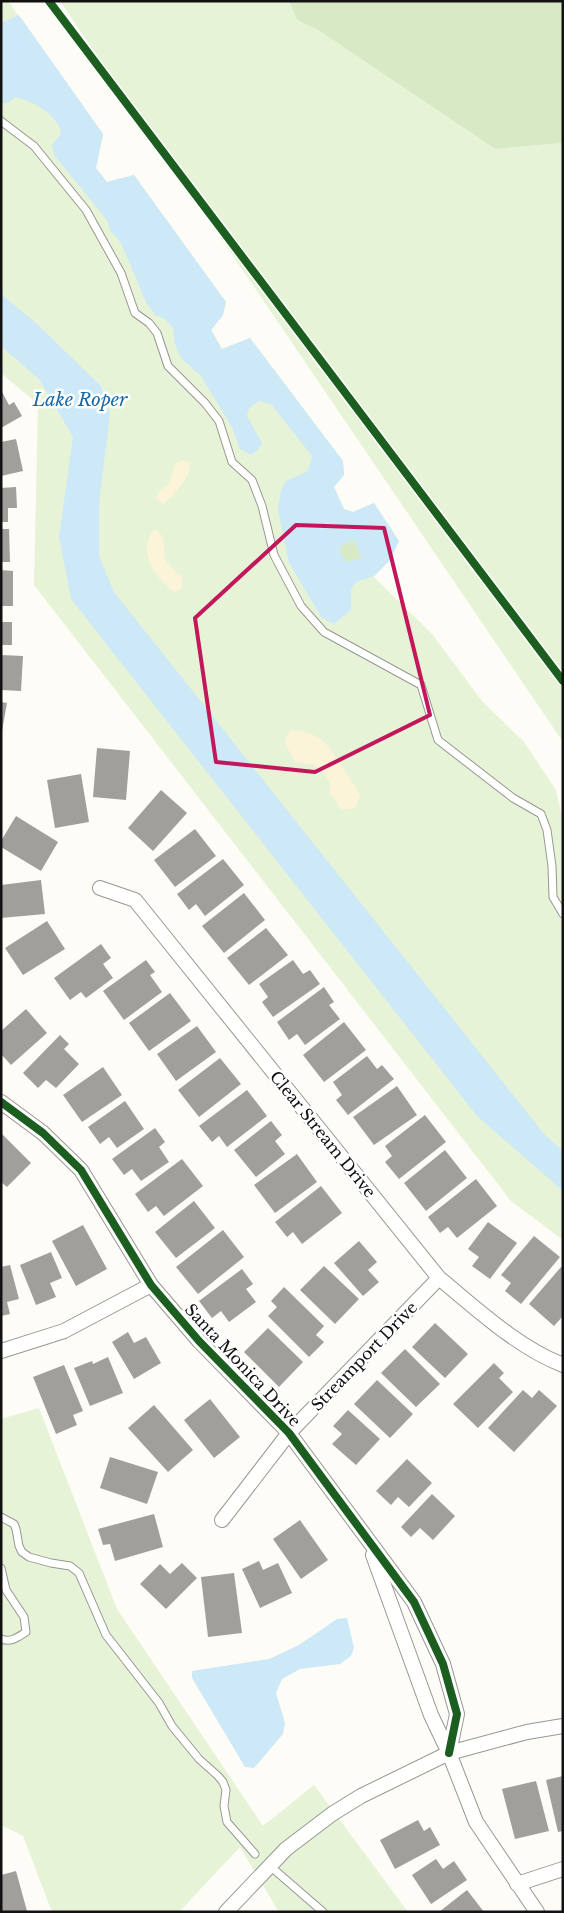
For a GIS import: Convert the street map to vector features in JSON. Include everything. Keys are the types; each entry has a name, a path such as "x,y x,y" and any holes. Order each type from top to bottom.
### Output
{"street":[{"name":"Clear Stream Drive","path":"100,888 135,900 439,1278 542,1357 563,1365"},
{"name":"Santa Monica Drive","path":"1,1102 43,1133 80,1170 151,1285 199,1341 289,1433 414,1602 443,1664 457,1714 449,1753"},
{"name":"Streamport Drive","path":"222,1520 289,1433 439,1278"},
{"path":"1,1351 64,1331 151,1285"},
{"name":"Santa Monica Drive","path":"368,1540 431,1715 449,1753"},
{"path":"226,1912 286,1849 332,1814 360,1796 449,1753 527,1732 563,1726"},
{"path":"449,1753 476,1822 537,1912"},
{"path":"517,1884 563,1870"}],"lane":[{"path":"1,121 34,146 86,210 121,273 135,313 149,323 157,334 168,366 219,421 232,462 252,480 262,506 274,555 301,606 324,632 422,685 438,740 513,798 541,814 548,830 553,897 563,914"},
{"path":"1,1516 14,1524 22,1552 29,1557 70,1566 80,1573 106,1635 159,1703 172,1726 199,1759 223,1782 226,1790 224,1806 227,1822 255,1854"},
{"path":"1,1568 6,1590 24,1617 26,1632 15,1640 6,1641 1,1639"},
{"path":"270,1866 323,1912"}],"highlighted area":[{"path":"296,525 384,528 430,715 315,772 216,762 195,618"}],"green space":[{"path":"1,1 8,1 103,134 96,168 107,182 134,175 226,302 223,315 211,330 222,349 250,338 343,461 344,475 334,487 344,509 353,512 374,503 399,541 390,560 374,577 432,634 482,701 524,742 556,790 563,821 563,1240 511,1201 34,585 38,404 1,373"},
{"path":"60,1 289,1 297,20 318,30 495,149 563,143 563,742"},
{"path":"289,1 563,1 563,143 495,149 318,30 297,20"},
{"path":"353,539 362,558 345,563 339,548"},
{"path":"39,1408 117,1609 263,1826 314,1785 408,1912 279,1912 240,1847 179,1912 52,1912 23,1836 1,1825 1,1419"}],"sand":[{"path":"183,460 190,463 188,474 176,491 163,504 156,498 159,491 169,484 175,464"},
{"path":"154,530 162,536 167,562 182,577 182,588 175,592 155,572 148,556 149,538"},
{"path":"293,730 302,731 317,737 328,747 360,795 355,808 342,810 330,793 330,784 324,772 314,765 295,762 285,743 287,735"}],"water":[{"path":"19,15 103,134 96,168 107,182 134,175 226,302 223,315 211,330 222,349 250,338 343,461 344,475 334,487 344,509 353,512 374,503 399,541 390,560 374,576 356,582 351,590 351,610 334,624 322,618 289,563 278,510 281,490 286,481 308,471 312,456 271,404 259,401 249,408 247,416 262,443 259,449 251,455 240,449 232,427 201,376 181,358 175,344 173,328 165,319 155,315 146,302 121,243 110,230 107,220 54,155 52,145 61,134 56,121 44,110 29,101 15,97 8,103 1,103 1,23","holes":["353,539 362,558 345,562 339,548"]},
{"name":"Lake Roper","path":"1,294 37,324 101,386 110,414 99,503 99,556 114,592 545,1135 563,1151 563,1191 477,1116 71,599 59,537 73,437 39,379 1,346"},
{"path":"347,1618 354,1648 351,1656 340,1664 300,1669 282,1679 276,1693 285,1723 283,1734 254,1768 245,1767 192,1678 192,1671 269,1659 299,1645 337,1619"}],"building":[{"path":"1,390 9,405 14,402 22,416 1,428"},
{"path":"16,439 23,471 1,476 1,442"},
{"path":"16,487 17,508 8,508 8,522 1,522 1,488"},
{"path":"1,529 9,529 10,562 1,562"},
{"path":"1,570 13,571 13,606 1,606"},
{"path":"1,622 12,622 12,645 1,645"},
{"path":"1,655 23,656 21,691 1,690"},
{"path":"1,702 7,703 2,731 1,731"},
{"path":"97,748 130,751 126,800 93,797"},
{"path":"81,774 89,822 55,828 47,780"},
{"path":"161,790 187,813 153,851 128,828"},
{"path":"16,816 58,842 41,871 1,847 1,841"},
{"path":"195,829 216,856 175,887 154,860"},
{"path":"223,859 244,885 205,916 196,904 189,910 177,894"},
{"path":"41,880 45,914 1,918 1,885"},
{"path":"244,893 265,920 224,953 202,926"},
{"path":"47,921 65,949 23,975 5,948"},
{"path":"266,928 288,955 249,985 227,958"},
{"path":"101,944 111,958 103,964 113,978 86,998 81,992 70,1000 54,978"},
{"path":"146,960 155,972 150,975 162,992 124,1020 103,991"},
{"path":"293,960 303,974 310,970 320,984 273,1017 262,1002 268,997 259,984"},
{"path":"324,987 334,1002 329,1005 340,1019 305,1045 297,1034 289,1040 277,1022"},
{"path":"170,993 191,1021 149,1051 129,1023"},
{"path":"26,1009 47,1033 11,1065 1,1054 1,1031"},
{"path":"344,1022 366,1050 324,1082 303,1055"},
{"path":"197,1026 216,1052 176,1081 157,1054"},
{"path":"60,1035 69,1044 64,1049 79,1064 56,1088 46,1080 38,1088 23,1073"},
{"path":"367,1056 377,1069 382,1065 394,1079 348,1115 336,1100 342,1095 333,1082"},
{"path":"220,1058 241,1084 199,1117 178,1090"},
{"path":"103,1067 122,1095 82,1122 63,1095"},
{"path":"397,1086 417,1115 374,1145 353,1117"},
{"path":"247,1090 267,1116 227,1147 219,1136 212,1142 199,1126"},
{"path":"125,1101 144,1129 117,1148 109,1137 100,1144 88,1127"},
{"path":"425,1115 446,1142 399,1179 385,1162 392,1156 385,1146"},
{"path":"271,1121 282,1135 275,1141 285,1154 256,1177 234,1150"},
{"path":"155,1128 165,1142 159,1147 169,1162 141,1181 132,1169 124,1175 112,1159"},
{"path":"1,1133 31,1163 7,1187 1,1182"},
{"path":"445,1150 467,1178 426,1211 404,1183"},
{"path":"297,1154 317,1182 275,1213 254,1185"},
{"path":"182,1159 203,1186 164,1216 156,1206 148,1212 135,1194"},
{"path":"476,1179 497,1206 457,1238 448,1227 440,1233 428,1217"},
{"path":"321,1186 342,1213 302,1244 293,1232 287,1237 275,1222"},
{"path":"194,1201 215,1228 176,1258 155,1232"},
{"path":"488,1222 517,1243 490,1279 472,1266 479,1257 468,1249"},
{"path":"83,1225 107,1269 76,1286 52,1241"},
{"path":"223,1230 244,1257 198,1294 176,1267"},
{"path":"534,1236 560,1257 521,1304 505,1291 511,1283 501,1275"},
{"path":"359,1241 377,1262 368,1270 379,1282 363,1296 334,1263"},
{"path":"51,1252 62,1278 50,1283 56,1297 36,1305 20,1265"},
{"path":"10,1265 19,1299 7,1302 10,1314 1,1316 1,1267"},
{"path":"324,1266 359,1299 335,1324 300,1290"},
{"path":"561,1267 563,1268 563,1316 554,1326 529,1304"},
{"path":"242,1269 253,1284 246,1289 256,1302 229,1322 221,1311 212,1318 199,1301"},
{"path":"284,1287 324,1326 316,1335 324,1342 309,1357 268,1316 277,1307 271,1301"},
{"path":"435,1323 468,1354 445,1378 412,1347"},
{"path":"268,1328 303,1362 279,1387 244,1352"},
{"path":"128,1332 134,1343 146,1337 161,1363 134,1379 112,1342"},
{"path":"405,1349 440,1384 416,1407 381,1373"},
{"path":"108,1357 123,1393 90,1406 74,1368 92,1361 93,1364"},
{"path":"494,1363 504,1373 499,1378 513,1392 478,1428 453,1404"},
{"path":"64,1365 83,1411 73,1415 77,1425 56,1434 33,1377"},
{"path":"377,1380 413,1414 390,1438 354,1404"},
{"path":"523,1390 532,1398 539,1390 557,1406 514,1452 488,1428"},
{"path":"210,1399 240,1437 214,1458 184,1420"},
{"path":"154,1405 193,1450 168,1472 128,1428"},
{"path":"348,1410 380,1439 356,1465 332,1444 342,1434 333,1426"},
{"path":"110,1457 158,1472 147,1504 100,1488"},
{"path":"407,1459 432,1483 409,1507 398,1497 391,1505 376,1491"},
{"path":"432,1494 455,1516 433,1540 420,1528 411,1537 401,1527"},
{"path":"154,1514 163,1547 115,1561 110,1544 103,1545 98,1529"},
{"path":"300,1520 328,1560 301,1579 273,1539"},
{"path":"259,1561 263,1570 278,1563 292,1593 260,1608 242,1569"},
{"path":"182,1563 197,1578 166,1609 140,1584 160,1564 170,1574"},
{"path":"234,1573 242,1633 208,1637 201,1577"},
{"path":"563,1776 563,1831 558,1832 546,1780"},
{"path":"536,1781 549,1831 515,1839 502,1789"},
{"path":"418,1820 424,1831 430,1827 440,1845 395,1869 380,1840"},
{"path":"436,1859 443,1869 454,1861 467,1880 431,1904 412,1875"},
{"path":"16,1871 27,1911 1,1912 1,1875"},
{"path":"467,1890 484,1912 439,1912"}],"cycle path":[{"path":"49,1 563,681"},
{"path":"1,1102 43,1133 81,1170 151,1285 199,1341 289,1433 414,1602 443,1664 457,1714 449,1753"}]}
